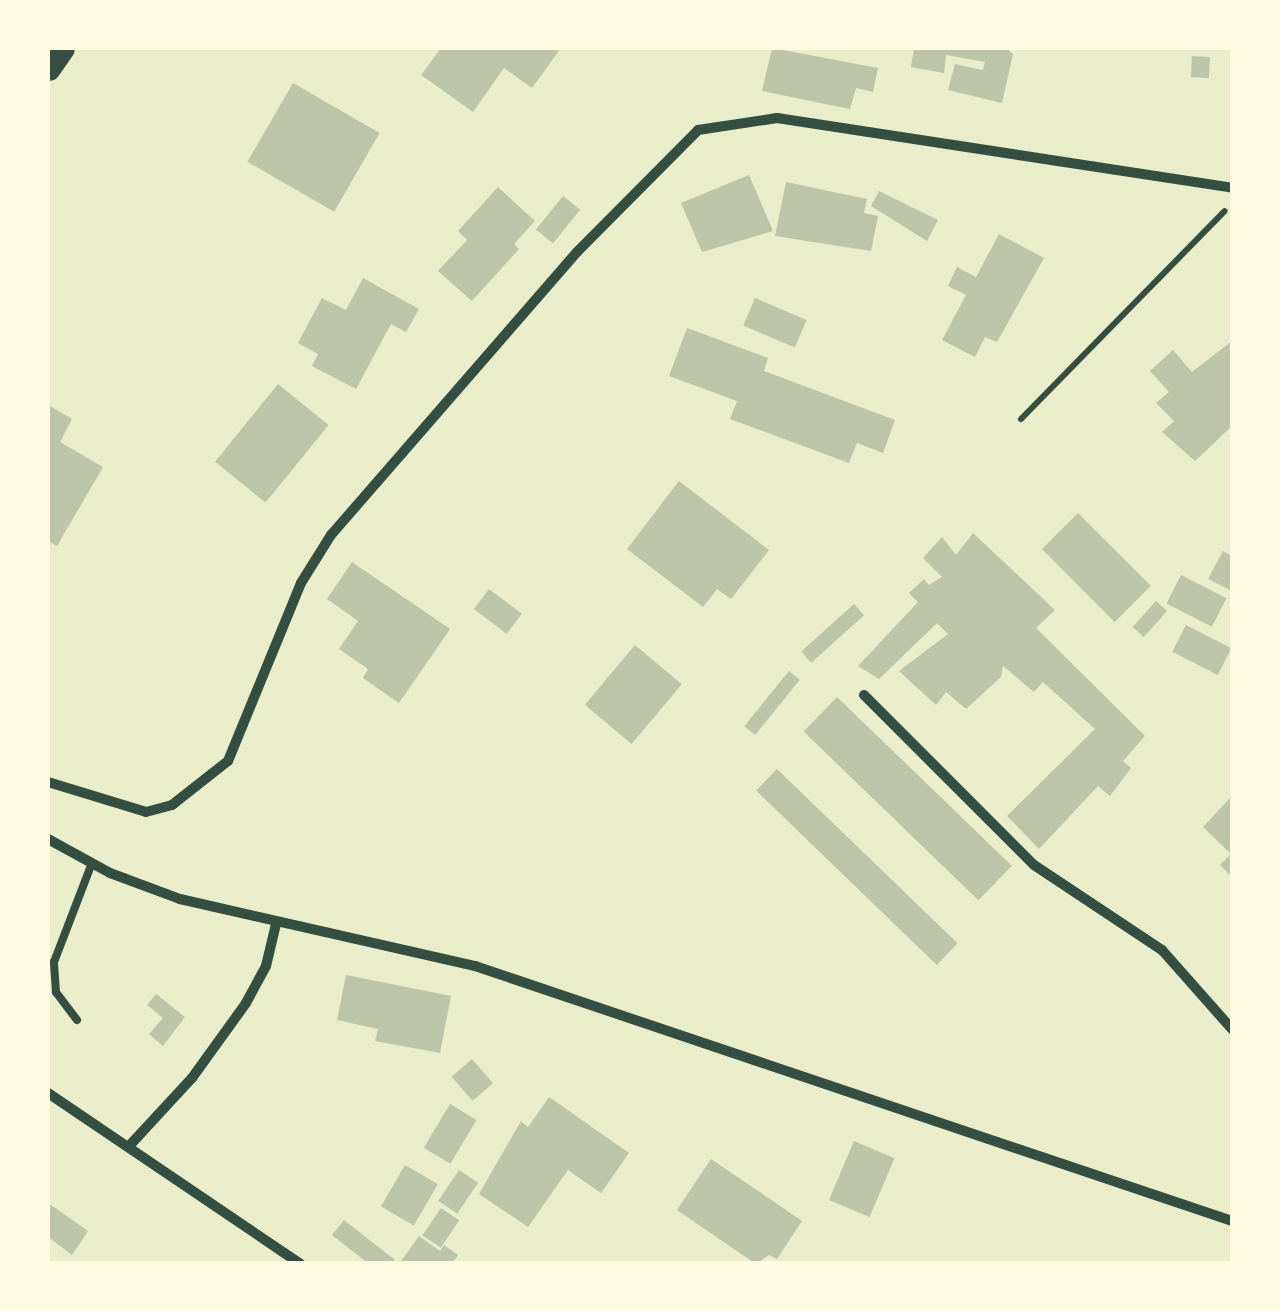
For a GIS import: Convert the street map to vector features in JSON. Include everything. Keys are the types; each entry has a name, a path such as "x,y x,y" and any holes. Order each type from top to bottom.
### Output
{"main road":[{"path":"48,68 62,48"}],"street":[{"path":"48,782 146,812 172,805 228,760 301,583 331,535 627,197 698,130 777,118 1232,188"},
{"path":"864,695 1034,865 1162,950 1232,1029"},
{"path":"48,839 92,864 180,899 276,924 475,966 1232,1221"},
{"path":"131,1144 192,1078 246,1003 266,966 276,924"},
{"path":"48,1093 131,1144 300,1264"}],"lane":[{"path":"77,1020 56,992 54,962 92,864"}],"path":[{"path":"1021,419 1232,204"}],"building":[{"path":"441,48 561,48 532,88 504,68 473,112 421,75"},
{"path":"772,48 878,68 873,92 856,88 850,109 762,91"},
{"path":"914,48 1006,48 1013,54 1002,103 948,90 955,64 983,70 985,62 946,55 944,73 911,67"},
{"path":"1192,56 1210,57 1209,78 1191,77"},
{"path":"293,83 380,133 334,212 248,162"},
{"path":"749,175 773,231 702,252 681,203"},
{"path":"786,182 867,199 864,213 878,216 871,251 775,236"},
{"path":"498,187 535,221 514,244 519,249 472,301 438,271 467,240 458,231"},
{"path":"879,191 938,220 927,241 871,206"},
{"path":"563,196 580,210 553,243 536,229"},
{"path":"999,234 1044,258 997,342 985,337 975,357 942,340 966,295 948,286 957,267 976,277"},
{"path":"363,278 419,309 406,332 391,324 356,389 312,366 318,354 298,343 322,298 346,310"},
{"path":"755,298 807,320 795,347 743,326"},
{"path":"687,328 768,358 764,371 895,420 883,453 857,443 849,463 730,419 737,401 669,376"},
{"path":"1232,341 1232,426 1195,461 1162,432 1174,421 1156,403 1169,392 1150,371 1173,350 1192,372"},
{"path":"278,384 329,425 266,503 215,462"},
{"path":"48,405 72,419 60,442 103,467 57,546 48,541"},
{"path":"679,481 769,550 731,599 717,589 703,607 627,549"},
{"path":"1078,513 1151,586 1115,622 1042,549"},
{"path":"973,533 1055,610 1036,628 1145,736 1123,761 1131,768 1110,796 1098,786 1039,849 1007,816 1095,729 1043,682 1034,692 1003,666 1001,677 966,709 946,692 936,705 899,671 948,634 937,623 879,679 858,666 918,602 909,593 924,579 929,585 942,577 923,558 942,537 956,555"},
{"path":"1223,551 1232,556 1232,591 1208,579"},
{"path":"352,562 450,629 399,703 363,678 368,669 339,649 358,621 327,599"},
{"path":"1181,575 1226,598 1212,627 1166,604"},
{"path":"489,589 522,614 507,634 474,609"},
{"path":"1156,601 1167,611 1144,637 1133,627"},
{"path":"854,604 864,615 811,663 801,652"},
{"path":"1186,625 1231,648 1218,675 1172,652"},
{"path":"635,645 682,684 632,744 585,705"},
{"path":"789,671 800,680 755,735 744,726"},
{"path":"837,697 1012,866 978,900 804,732"},
{"path":"777,769 958,943 937,965 756,791"},
{"path":"1232,796 1232,877 1220,865 1231,854 1203,827"},
{"path":"346,975 451,996 440,1053 375,1041 378,1029 337,1020"},
{"path":"156,994 185,1017 163,1046 149,1034 163,1018 147,1005"},
{"path":"472,1059 493,1083 473,1101 452,1077"},
{"path":"549,1097 629,1153 601,1193 568,1170 528,1227 479,1194 521,1121 528,1127"},
{"path":"450,1104 477,1120 450,1164 424,1148"},
{"path":"854,1141 895,1158 869,1217 829,1200"},
{"path":"711,1159 802,1221 777,1259 769,1255 756,1264 677,1210"},
{"path":"405,1165 438,1184 414,1226 381,1207"},
{"path":"459,1170 478,1183 457,1214 438,1201"},
{"path":"48,1203 88,1231 72,1255 48,1237"},
{"path":"441,1208 459,1220 441,1248 423,1235"},
{"path":"344,1220 395,1260 392,1264 369,1264 332,1235"},
{"path":"419,1236 440,1251 444,1245 458,1255 452,1264 399,1264"}]}
